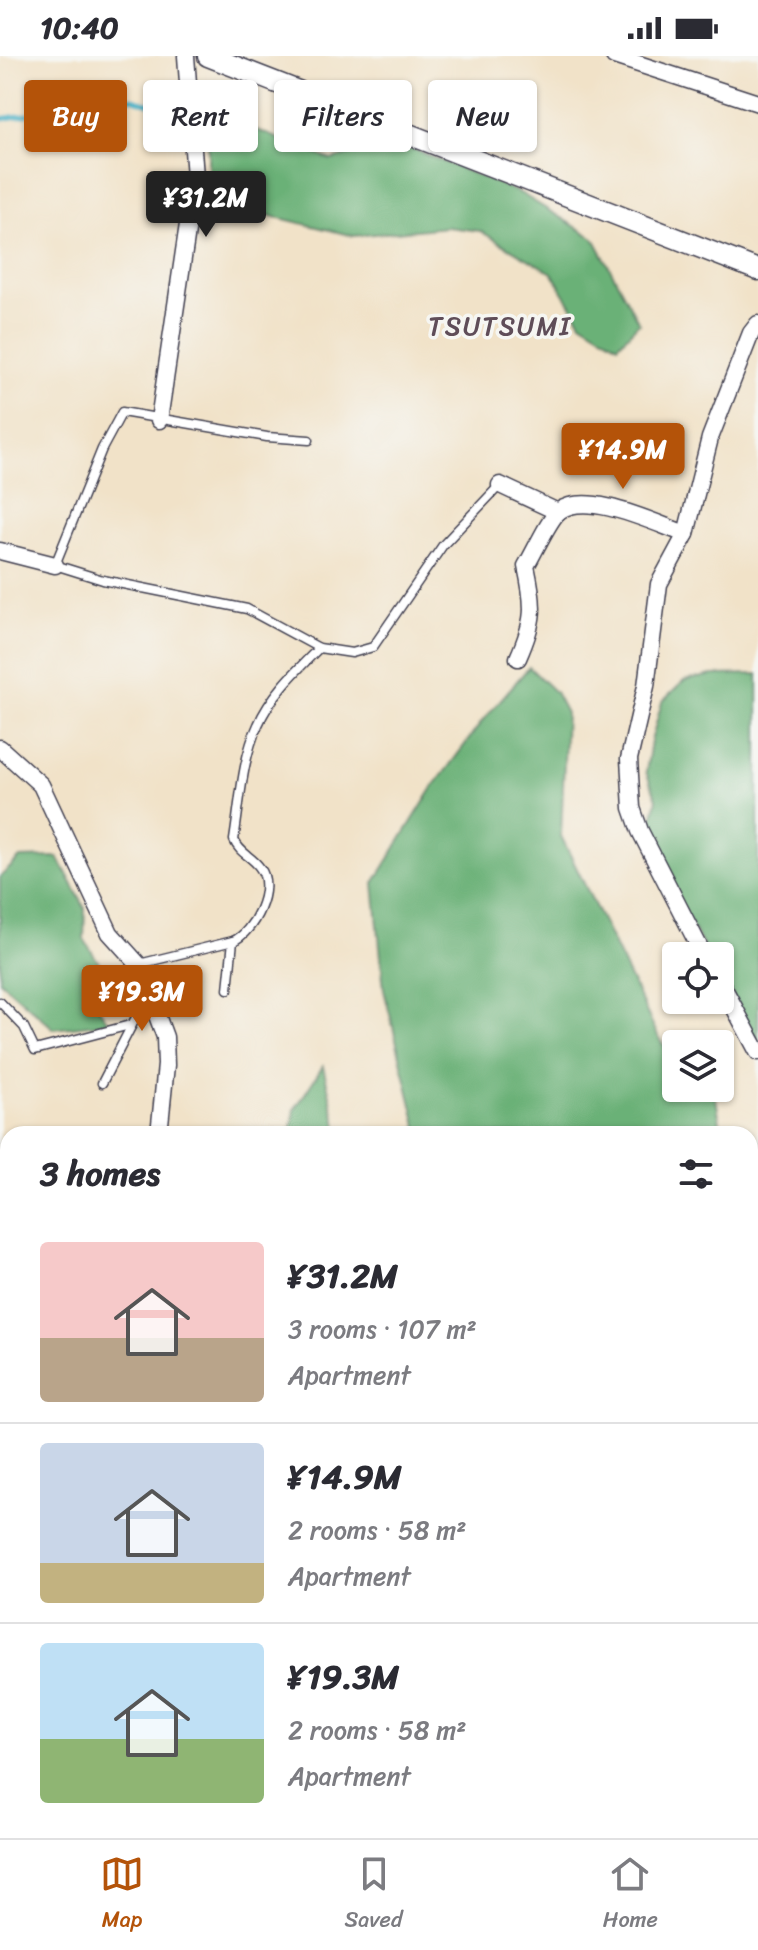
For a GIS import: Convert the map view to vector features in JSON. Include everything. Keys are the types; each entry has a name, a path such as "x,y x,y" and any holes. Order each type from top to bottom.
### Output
{"street":[{"path":"159,420 195,177 186,56"},
{"path":"208,56 758,270"},
{"path":"614,56 758,103"},
{"path":"697,942 640,831 632,808 629,759 646,686 659,584 686,534 710,438 751,333 758,324"},
{"path":"500,485 558,512"},
{"path":"518,658 533,625 534,602 526,566 558,512 582,503 599,504 686,534"},
{"path":"1,556 55,565"},
{"path":"0,748 41,785 110,933 138,964 165,1037 166,1065 160,1126"},
{"path":"734,1007 758,1052"},
{"path":"579,1838 609,1838"}],"lane":[{"path":"309,440 159,420 122,412 102,449 55,565 103,580 247,609 319,648 352,653 373,647 443,545 500,485"},
{"path":"138,964 233,941 242,937 253,923 266,882 261,868 239,851 234,840 257,726 272,700 319,648"},
{"path":"228,989 233,941"},
{"path":"102,1083 148,993"},
{"path":"0,1002 24,1027 35,1050 130,1025"}],"green space":[{"path":"258,131 274,137 274,152 311,152 331,160 359,152 412,152 412,149 520,193 594,238 639,323 618,345 581,322 552,273 480,231 447,227 354,236 271,216 208,187 208,152 258,152"},
{"path":"529,667 555,692 566,713 561,836 662,1043 662,1102 717,1102 721,1126 417,1126 384,990 374,883 432,789 484,719"},
{"path":"758,674 758,1044 734,1001 734,942 701,942 663,875 650,828 657,799 646,772 662,702 684,681 712,675"},
{"path":"58,857 85,908 84,939 109,979 93,1000 109,1023 54,1029 0,981 0,877 20,858"},
{"path":"323,1066 337,1126 292,1126 295,1109"}],"waterway":[{"path":"0,119 131,98 143,102"}],"district":[{"name":"TSUTSUMI","path":"500,326"}]}
